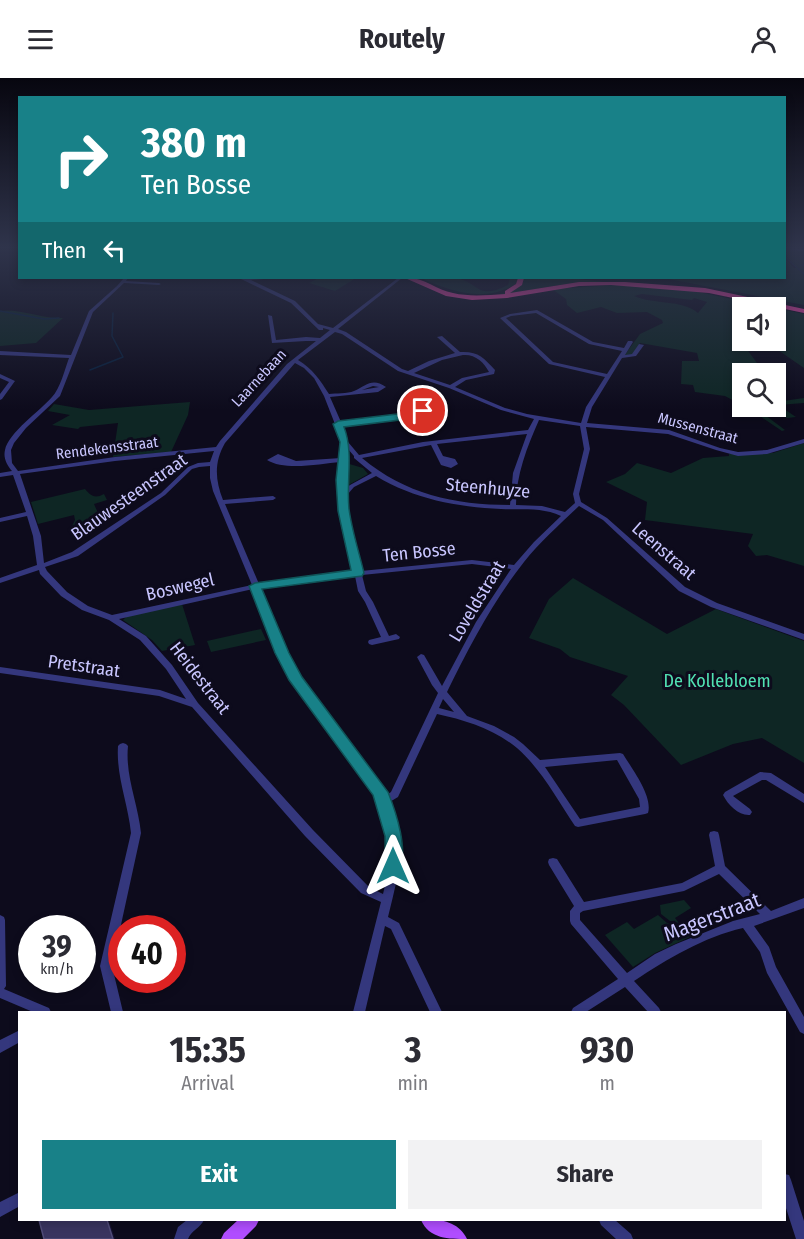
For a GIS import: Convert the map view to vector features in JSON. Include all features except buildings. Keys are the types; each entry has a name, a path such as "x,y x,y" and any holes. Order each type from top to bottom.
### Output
{"highway":[{"path":"769,302 804,309"},
{"path":"770,302 804,309"}],"main road":[{"path":"230,1239 249,1221"},
{"path":"431,1221 458,1239"}],"street":[{"path":"41,567 37,536 16,473 8,457 10,442 57,396 90,312 101,302"},
{"path":"293,302 329,333 347,336"},
{"name":"Laarnebaan","path":"359,1011 393,866 393,844 384,801 369,774 296,680 282,653 221,502 213,479 211,464 218,449 292,363 369,302"},
{"path":"609,376 551,363 503,318 537,311 591,343 626,350"},
{"path":"270,316 274,342 320,340"},
{"path":"319,325 335,329 392,366 409,373 515,413 583,425"},
{"path":"440,337 460,355"},
{"path":"575,506 587,449 583,425 589,407 630,342"},
{"path":"621,357 634,355 641,345"},
{"path":"0,353 73,357"},
{"path":"409,373 432,360 460,355 476,355 492,373 464,379 451,387"},
{"path":"292,363 306,367 327,396 345,442 342,496 346,524 362,591 386,639"},
{"path":"0,376 12,381 0,398"},
{"path":"327,396 356,392"},
{"path":"338,424 416,415"},
{"path":"513,507 513,487 530,432 537,418"},
{"name":"Mussenstraat","path":"583,425 666,431 718,450 738,454 773,451 804,441"},
{"path":"356,457 433,443 530,432"},
{"name":"Steenhuyze","path":"345,442 356,457 375,474 398,486 429,497 474,505 553,509 565,515"},
{"path":"433,443 440,458"},
{"name":"Rendekensstraat","path":"0,467 16,473 115,459 218,449"},
{"path":"293,462 344,460"},
{"name":"Blauwesteenstraat","path":"0,581 79,551 163,494 190,468 211,464"},
{"path":"0,475 16,473"},
{"path":"342,496 352,486 375,474"},
{"path":"221,502 273,498"},
{"name":"Loveldstraat","path":"384,801 395,794 479,624 515,567 575,506"},
{"name":"Leenstraat","path":"575,506 604,519 682,589 720,607 804,637"},
{"path":"0,520 30,513"},
{"name":"Ten Bosse","path":"255,586 472,562 515,567"},
{"name":"Heidestraat","path":"41,567 61,592 86,608 112,618 137,633 152,646 195,705 331,856 365,890 386,900"},
{"name":"Boswegel","path":"112,618 255,586"},
{"path":"372,642 396,637"},
{"path":"421,657 443,693 465,719"},
{"name":"Pretstraat","path":"0,670 165,694 195,705"},
{"path":"165,694 182,687"},
{"path":"435,710 465,719 518,744 537,764 578,823 645,810 644,799 620,756 537,764"},
{"path":"117,1011 106,966 136,833 134,814 121,759 123,746"},
{"path":"747,812 731,801 728,795 760,776 768,776 804,799"},
{"path":"714,835 720,868 769,916"},
{"path":"553,862 581,907"},
{"path":"654,1011 581,928 574,915 575,911 581,907 684,887 720,868"},
{"name":"Magerstraat","path":"578,1011 680,947 804,903"},
{"path":"381,919 395,926 436,1011"},
{"path":"0,920 0,986"},
{"path":"745,923 765,950 771,969 804,1028"},
{"path":"0,993 43,1011"},
{"path":"0,1047 18,1036"},
{"path":"786,1186 803,1239"},
{"path":"0,1210 18,1199"},
{"path":"181,1239 183,1232 196,1221"},
{"path":"607,1221 626,1239"}],"green space":[{"path":"567,302 664,302 684,306 698,313 707,302 732,302 732,351 748,351 757,363 732,363 732,400 725,396 695,392 693,385 681,384 682,361 699,361 697,353 640,343 633,354 624,356 640,334 663,323 662,320 647,312 617,313 601,307 577,313"},
{"path":"786,310 804,314 804,368 779,351 786,351"},
{"path":"0,311 63,318 36,343 0,346"},
{"path":"804,398 804,403 786,404 786,401"},
{"path":"190,402 188,415 171,452 113,457 118,423 78,429 52,425 70,415 48,411 54,404 89,410"},
{"path":"786,410 796,417 787,418"},
{"path":"761,417 768,417 785,430 782,431"},
{"path":"804,443 804,566 767,555 756,556 748,546 753,534 645,520 647,502 606,482 625,474 637,463 671,473 703,458 729,456 729,454 773,453"},
{"path":"346,463 363,468 368,474 345,487"},
{"path":"85,489 93,496 104,494 107,500 94,504 102,522 70,530 75,520 74,515 38,524 31,502"},
{"name":"De Kollebloem","path":"573,578 667,634 716,609 804,641 804,763 762,738 733,744 681,765 624,705 611,695 628,676 570,657 560,649 529,638 549,599"},
{"path":"182,604 195,645 162,651 152,640 123,620 127,616"},
{"path":"261,629 266,640 211,652 207,641"},
{"path":"684,900 691,908 675,918 679,923 670,921 661,914 660,905"},
{"path":"658,915 667,923 680,925 692,936 655,953 633,967 605,935 627,922 634,929"}],"waterway":[{"path":"0,311 44,319 59,318"},
{"path":"90,370 123,357 112,336 113,313"}],"route":[{"path":"393,866 393,836 380,792 369,774 317,711 296,680 282,653 255,586 358,573 344,511 342,480 345,442 338,424 416,415 417,412 423,411"}]}
